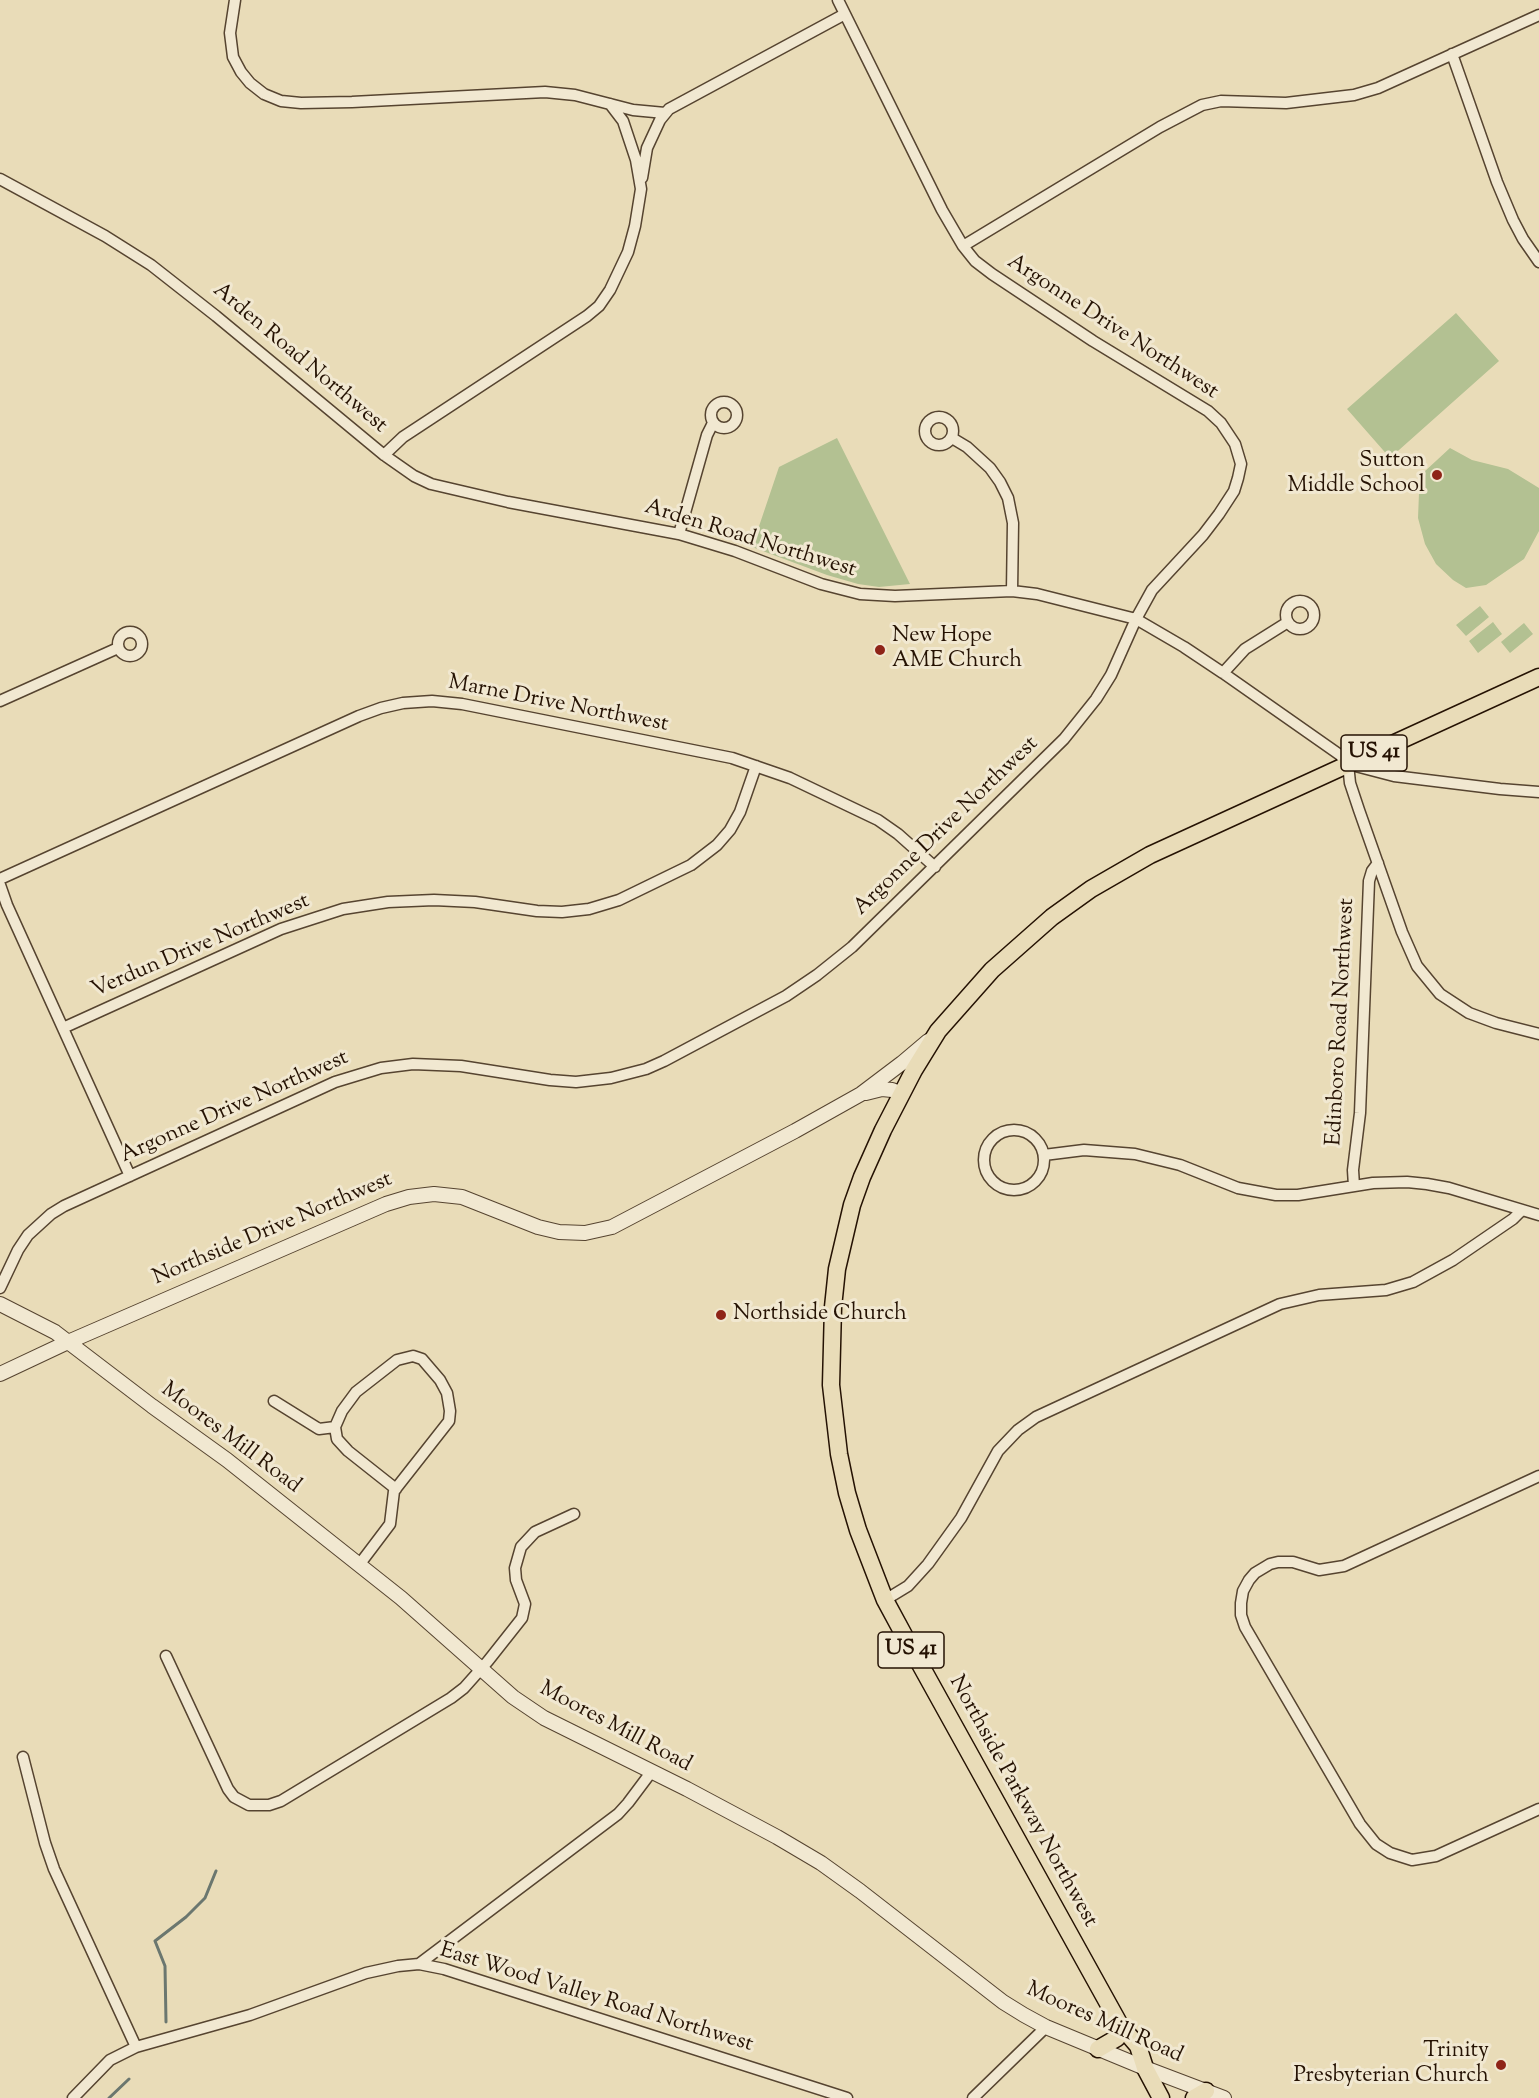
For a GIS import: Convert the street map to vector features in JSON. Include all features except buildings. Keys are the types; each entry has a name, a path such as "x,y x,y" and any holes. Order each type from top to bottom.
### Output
{"main road":[{"name":"Northside Drive Northwest","path":"903,1090 938,1031 968,996 1011,952 1052,917 1091,889 1150,855 1539,677"},
{"name":"Northside Parkway Northwest","path":"903,1090 862,1177 852,1205 837,1269 832,1326 831,1385 839,1454 847,1492 858,1530 890,1598 1120,2025 1138,2046"},
{"name":"Northside Parkway Northwest","path":"890,1598 1098,1964 1152,2071 1172,2098"},
{"path":"1098,2049 1115,2040 1119,2034 1120,2025"},
{"name":"Northside Parkway Northwest","path":"1152,2071 1161,2098"}],"street":[{"path":"235,0 230,33 234,57 241,72 264,94 281,101 301,104 545,92 575,95 633,110 665,112 845,14"},
{"name":"Argonne Drive Northwest","path":"0,1288 18,1250 39,1224 64,1206 335,1083 381,1068 413,1064 445,1064 576,1082 611,1078 646,1069 761,1011 817,975 852,947 1039,765 1081,721 1111,675 1136,618 1152,591 1203,535 1234,490 1240,464 1235,444 1221,423 1208,411 1094,341 975,261 963,246 942,210 838,0"},
{"path":"963,246 1150,133 1202,105 1221,101 1286,103 1354,95 1378,88 1539,15"},
{"path":"1452,54 1497,182 1513,220 1539,262"},
{"path":"610,104 623,121 636,160 641,189"},
{"path":"384,455 403,437 599,306 610,291 628,252 636,226 648,148 665,112"},
{"name":"Arden Road Northwest","path":"0,179 105,236 152,265 384,455 414,476 448,489 679,534 735,551 822,584 861,594 895,596 1012,591 1037,594 1136,618 1223,673 1340,755 1348,764 1394,776 1539,792"},
{"path":"679,534 707,435 714,423"},
{"path":"952,438 967,447 990,468 1008,498 1013,524 1012,591"},
{"path":"1223,673 1245,649 1288,622"},
{"path":"0,701 118,648"},
{"name":"Marne Drive Northwest","path":"0,879 359,716 403,703 432,701 462,704 732,758 790,778 878,820 898,834 934,867"},
{"path":"1348,764 1350,783 1402,932 1417,966 1432,985 1456,1006 1496,1023 1539,1034"},
{"name":"Verdun Drive Northwest","path":"63,1028 281,929 343,909 388,902 434,900 562,912 590,909 620,900 691,865 717,846 730,830 740,812 756,766"},
{"name":"Edinboro Road Northwest","path":"1354,1186 1353,1170 1360,1113 1369,881 1378,863"},
{"path":"0,885 130,1176"},
{"name":"Northside Drive Northwest","path":"0,1374 68,1342 376,1208 409,1197 434,1194 462,1197 538,1227 559,1232 585,1233 612,1227 775,1142 861,1094 910,1057 938,1031"},
{"path":"878,1081 892,1080 903,1090"},
{"name":"Northside Drive Northwest","path":"861,1094 882,1089 903,1090"},
{"path":"1010,1130 1021,1130 1031,1135 1040,1143 1044,1155 1043,1167 1038,1178 1029,1186 1018,1190 1005,1189 994,1183 984,1163 985,1150 991,1140 1000,1132 1010,1130"},
{"path":"1044,1155 1084,1150 1135,1154 1180,1165 1238,1188 1276,1195 1298,1195 1390,1181 1427,1184 1449,1188 1539,1215"},
{"path":"890,1598 910,1585 928,1564 955,1527 999,1451 1018,1430 1036,1417 1280,1304 1319,1295 1386,1290 1413,1282 1453,1260 1513,1219 1522,1210"},
{"name":"Moores Mill Road","path":"0,1304 38,1322 68,1342 227,1460 359,1565 513,1697 543,1718 652,1771 821,1863 1003,2002 1046,2027 1152,2071 1200,2095 1224,2098"},
{"path":"359,1565 390,1524 391,1501 396,1489 449,1421 447,1393 432,1369 422,1359 413,1356 397,1360 356,1392 342,1411 335,1427 337,1440 396,1489"},
{"path":"274,1401 319,1430 335,1427"},
{"path":"1539,1476 1344,1566 1319,1570 1293,1562 1270,1564 1255,1573 1249,1580 1243,1591 1241,1615 1245,1626 1360,1824 1376,1844 1390,1854 1412,1860 1437,1856 1539,1809"},
{"path":"166,1656 228,1790 242,1802 258,1806 281,1801 464,1688 481,1670 525,1611 515,1568 520,1547 536,1532 574,1514"},
{"path":"23,1757 54,1869 136,2047"},
{"path":"419,1964 618,1814 652,1771"},
{"name":"East Wood Valley Road Northwest","path":"73,2098 110,2060 136,2047 250,2015 366,1973 419,1964 444,1969 847,2098"},
{"path":"973,2098 1046,2027"}],"green space":[{"path":"1456,313 1499,361 1390,458 1347,409"},
{"path":"837,438 910,584 879,587 858,584 752,547 779,467"},
{"path":"1450,448 1472,460 1508,469 1539,488 1539,531 1524,559 1486,585 1466,588 1453,580 1436,564 1425,544 1418,518 1419,493 1424,472"},
{"path":"1480,606 1489,617 1466,636 1456,625"},
{"path":"1493,622 1502,634 1478,653 1469,641"},
{"path":"1524,623 1533,634 1510,653 1501,642"}],"waterway":[{"path":"166,2022 165,1966 155,1941 186,1917 205,1898 216,1871"},
{"path":"109,2098 129,2079"}],"place":[{"name":"Sutton Middle School","path":"1437,475"},
{"name":"New Hope AME Church","path":"880,650"},
{"name":"Northside Church","path":"721,1315"},
{"name":"Trinity Presbyterian Church","path":"1501,2065"}]}
